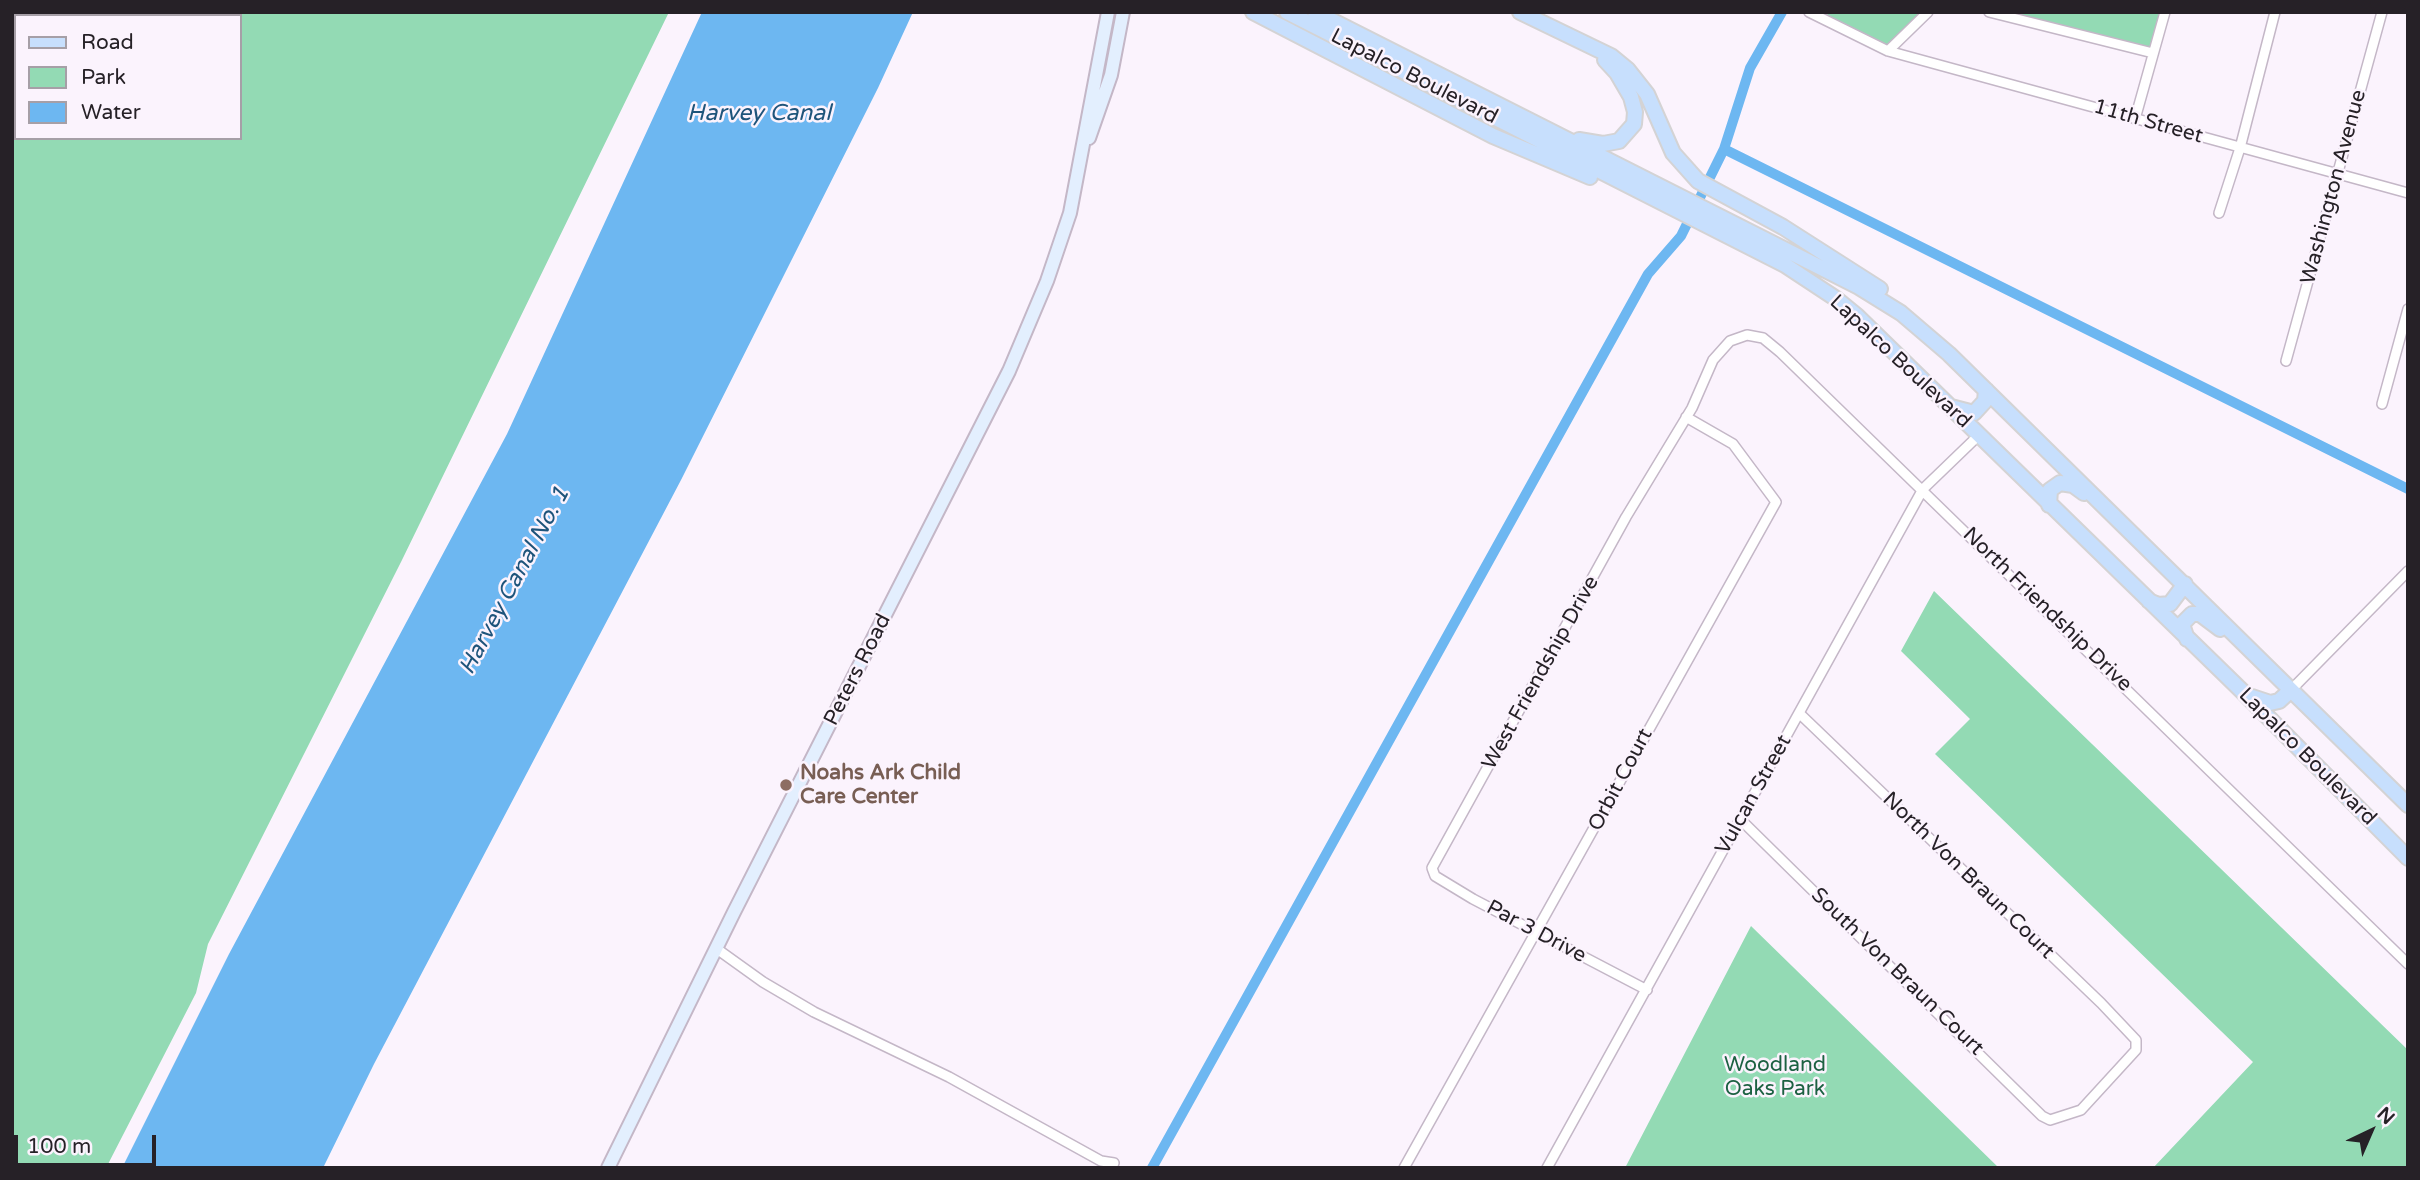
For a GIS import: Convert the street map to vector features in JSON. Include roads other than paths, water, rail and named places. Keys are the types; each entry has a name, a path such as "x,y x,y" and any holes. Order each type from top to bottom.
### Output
{"main road":[{"name":"Peters Road","path":"608,1168 1009,371 1047,281 1070,213 1108,12"},
{"name":"Peters Road","path":"1081,161 1111,75 1123,12"},
{"path":"1253,12 1516,146 1677,203"},
{"name":"Lapalco Boulevard","path":"1287,12 1462,94 1707,218 1870,293 1909,320 1949,354 2408,805"},
{"name":"Lapalco Boulevard","path":"1315,12 1462,94 1561,136 1677,203"},
{"path":"1520,12 1617,61 1641,86 1668,145 1690,174 1721,196 1783,228 1888,294 1938,336 1949,354"},
{"path":"1561,136 1593,143 1612,143 1625,137 1634,124 1636,112 1627,88 1611,66 1591,48"},
{"name":"Lapalco Boulevard","path":"1707,218 1786,265 1857,316 2242,691 2408,858"},
{"path":"1949,407 1974,413 1985,401 1986,390"},
{"path":"2049,505 2050,490 2066,483 2073,485 2111,512"},
{"path":"2147,600 2158,605 2170,604 2185,584"},
{"path":"2187,639 2183,620 2192,614 2200,614 2263,661"},
{"path":"2242,691 2270,703 2279,701 2291,690"}],"street":[{"path":"1888,51 1928,12"},
{"path":"1989,12 2153,53"},
{"path":"2135,118 2165,12"},
{"path":"2219,213 2240,148 2275,12"},
{"name":"Washington Avenue","path":"2287,361 2382,12"},
{"name":"11th Street","path":"1812,14 1888,51 2408,193"},
{"path":"2382,404 2408,309"},
{"name":"North Friendship Drive","path":"1686,417 1713,360 1730,341 1746,335 1762,338 1923,489 2408,964"},
{"name":"West Friendship Drive","path":"1432,868 1686,417"},
{"name":"Orbit Court","path":"1404,1168 1776,502 1733,444 1686,417"},
{"name":"Vulcan Street","path":"1547,1168 1923,489 1978,436"},
{"path":"2291,690 2408,571"},
{"name":"North Von Braun Court","path":"1799,713 2101,1003 2136,1040 2136,1050 2081,1110 2056,1119"},
{"name":"South Von Braun Court","path":"1740,819 1987,1059 2032,1107 2042,1116 2056,1119"},
{"name":"Par 3 Drive","path":"1432,868 1435,876 1537,934 1647,990"},
{"path":"717,949 763,982 814,1012 949,1077 1101,1161 1114,1163"}],"water":[{"name":"Harvey Canal","path":"702,12 913,12 878,88 681,480 374,1064 323,1168 122,1168 229,954 507,434"}],"waterway":[{"path":"1152,1168 1648,274 1681,236 1724,149 1750,68 1782,12"},
{"path":"1724,149 2408,489"}],"place":[{"name":"Noahs Ark Child Care Center","path":"786,785"}],"water label":[{"name":"Harvey Canal No. 1","path":"515,581"}],"park label":[{"name":"Woodland Oaks Park","path":"1775,1077"}]}
